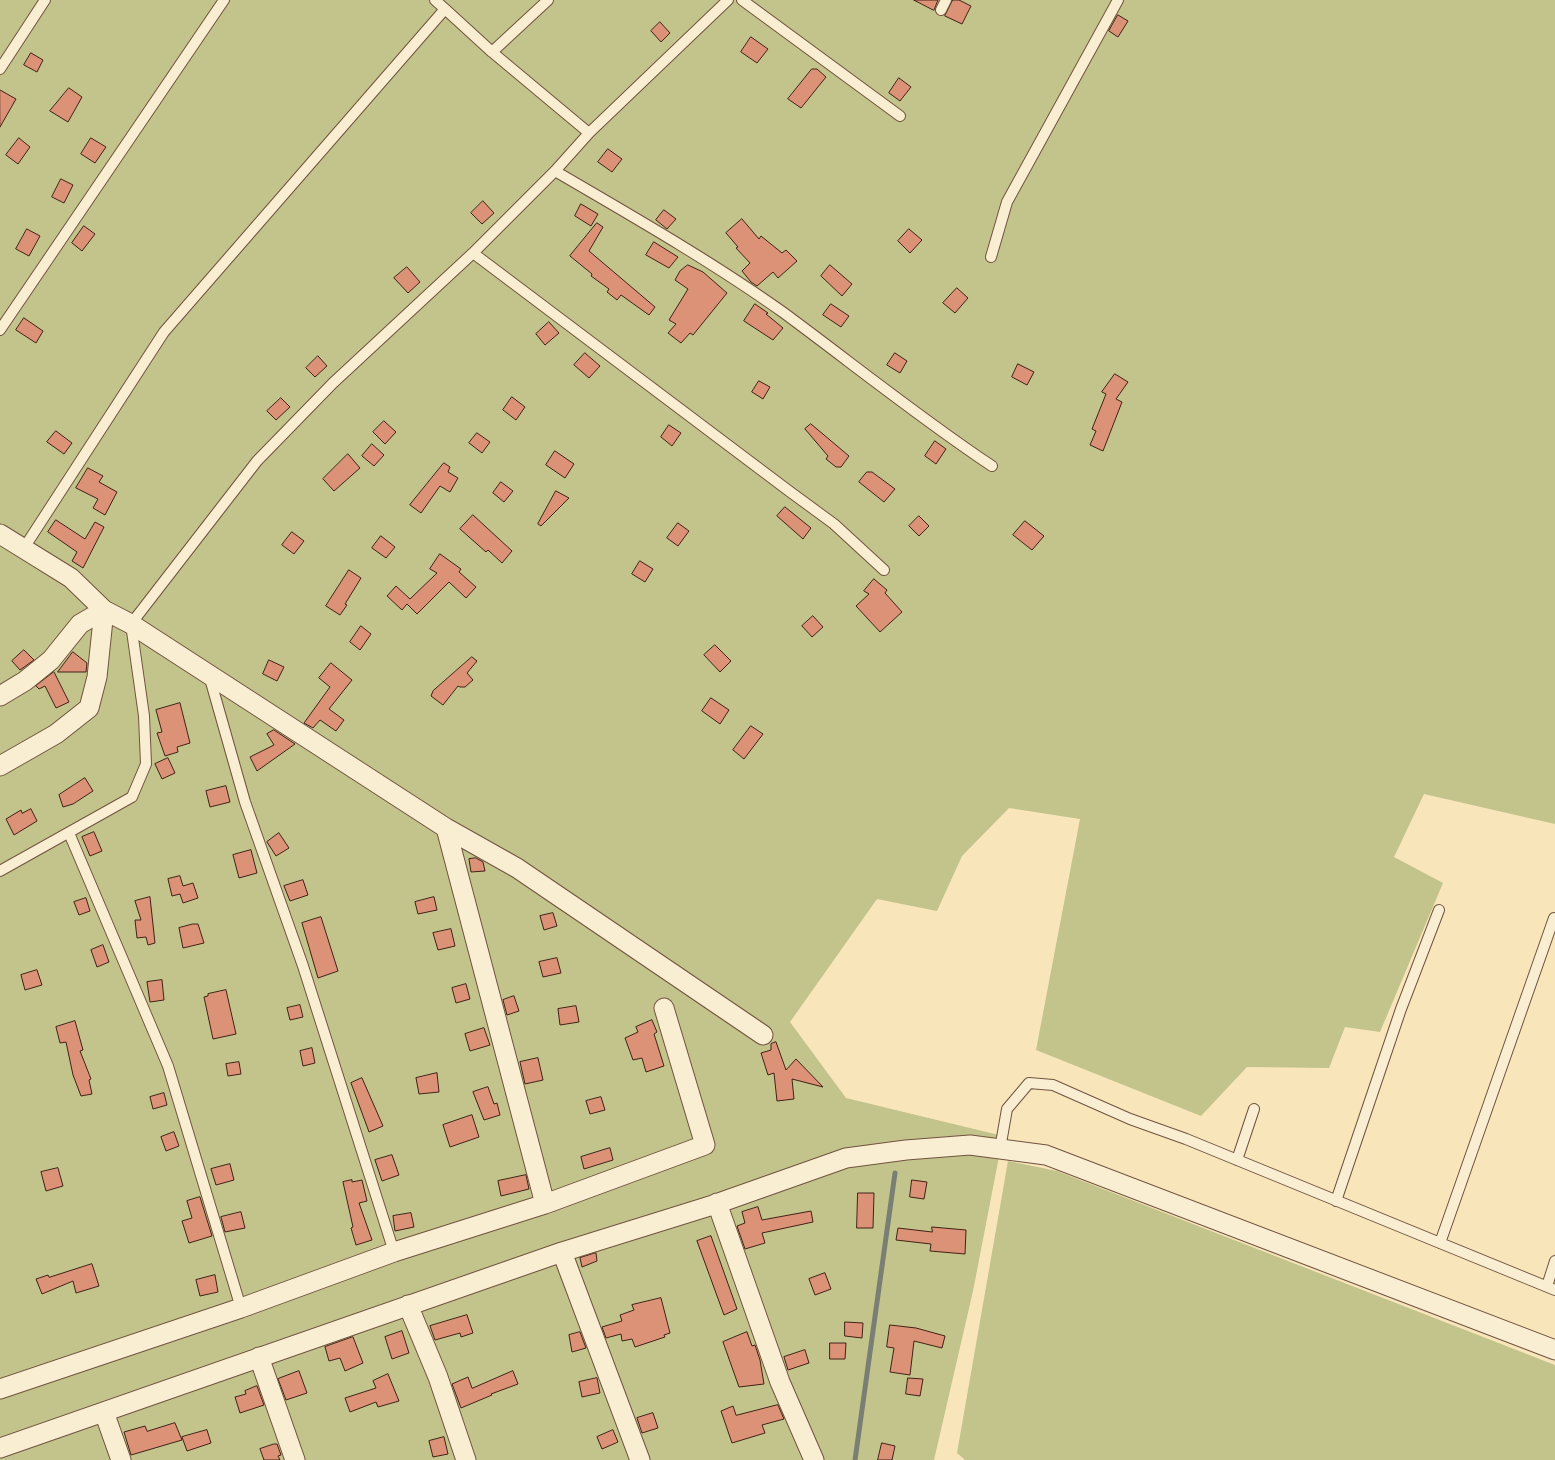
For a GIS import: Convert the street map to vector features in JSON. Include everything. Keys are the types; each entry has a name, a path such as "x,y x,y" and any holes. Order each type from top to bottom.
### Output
{"street":[{"path":"0,534 71,578 104,610 131,624 446,828 517,868 764,1035"},
{"path":"0,696 25,681 51,660 80,624 104,610"},
{"path":"0,766 56,734 89,708 97,677 104,610"},
{"path":"446,828 545,1204"},
{"path":"0,1389 241,1308 394,1252 545,1204 705,1146 664,1008"},
{"path":"0,1448 562,1252 717,1203 846,1158 906,1150 970,1145 1046,1155 1555,1350"},
{"path":"717,1203 780,1382 814,1460"},
{"path":"562,1252 640,1460"},
{"path":"408,1305 438,1377 466,1460"},
{"path":"258,1357 295,1460"},
{"path":"104,1412 121,1460"}],"lane":[{"path":"0,69 44,0"},
{"path":"0,330 224,0"},
{"path":"435,0 492,52 589,134"},
{"path":"492,52 548,0"},
{"path":"0,871 132,797 146,764 144,716 131,624 257,461 332,383 473,253 589,134 728,0"},
{"path":"742,0 900,116"},
{"path":"991,257 1007,202 1118,0"},
{"path":"24,548 164,332 445,9"},
{"path":"555,171 701,258 783,312 941,432 992,466"},
{"path":"473,253 834,524 884,570"},
{"path":"208,674 245,802 303,966 394,1252"},
{"path":"69,833 168,1066 241,1308"},
{"path":"1336,1201 1401,1009 1439,910"},
{"path":"1440,1243 1554,918"},
{"path":"1000,1149 1007,1109 1030,1083 1053,1085 1130,1119 1237,1160 1551,1288 1555,1261"},
{"path":"1237,1160 1254,1109"}],"green space":[{"path":"0,0 1555,0 1555,824 1424,794 1394,857 1443,883 1380,1032 1345,1027 1329,1068 1247,1067 1201,1116 1036,1050 1080,819 1009,808 962,856 937,911 877,899 790,1022 846,1098 1003,1136 973,1291 934,1460 0,1460"},
{"path":"1008,1161 1057,1171 1555,1365 1555,1460 965,1460 957,1453"}],"building":[{"path":"914,0 938,0 934,10"},
{"path":"953,0 959,0 971,6 962,24 945,16"},
{"path":"1118,15 1128,21 1118,37 1109,31"},
{"path":"660,22 670,33 661,42 651,31"},
{"path":"751,37 768,49 757,63 741,52"},
{"path":"31,53 43,60 37,72 24,65"},
{"path":"812,69 817,69 826,77 801,108 788,99"},
{"path":"899,78 911,87 900,101 889,93"},
{"path":"69,88 82,97 68,122 50,111"},
{"path":"0,90 16,99 0,127"},
{"path":"19,138 30,147 18,164 6,155"},
{"path":"91,138 106,147 95,163 81,154"},
{"path":"608,149 622,159 612,172 598,162"},
{"path":"61,179 73,185 64,203 52,197"},
{"path":"483,201 494,213 482,224 471,213"},
{"path":"581,204 598,214 591,226 575,216"},
{"path":"664,210 676,219 667,229 656,220"},
{"path":"742,219 759,239 761,236 782,253 786,250 797,261 778,278 773,272 757,286 751,282 742,271 750,263 736,248 738,247 726,233"},
{"path":"597,223 603,227 589,251 655,307 649,315 621,295 617,300 607,292 609,289 591,276 592,274 570,256"},
{"path":"84,226 95,234 82,251 72,243"},
{"path":"27,229 40,236 29,256 16,249"},
{"path":"909,229 922,240 910,253 898,241"},
{"path":"654,242 678,257 669,268 646,255"},
{"path":"688,265 703,272 727,293 693,335 690,333 681,343 668,333 676,324 669,320 688,289 675,280 680,271"},
{"path":"830,265 852,284 842,296 821,276"},
{"path":"407,267 420,282 408,293 394,278"},
{"path":"957,288 968,298 955,313 943,303"},
{"path":"755,304 768,313 766,314 783,328 773,340 744,321"},
{"path":"831,304 849,316 841,327 823,315"},
{"path":"24,318 43,331 36,343 16,330"},
{"path":"549,322 559,333 545,345 536,334"},
{"path":"585,353 600,366 589,378 574,365"},
{"path":"895,353 907,361 900,373 887,365"},
{"path":"318,356 327,366 315,377 306,368"},
{"path":"1018,364 1034,372 1027,385 1012,377"},
{"path":"1115,374 1128,382 1116,399 1122,402 1103,451 1090,445 1096,431 1092,429 1106,394 1102,392"},
{"path":"759,381 770,387 763,399 752,392"},
{"path":"512,397 525,407 516,420 503,410"},
{"path":"281,398 290,407 276,420 267,411"},
{"path":"384,421 396,432 385,444 373,432"},
{"path":"811,424 849,456 841,467 836,467 826,459 828,456 805,429"},
{"path":"669,425 681,433 672,446 661,437"},
{"path":"56,431 72,443 64,454 47,442"},
{"path":"477,433 490,442 482,453 469,443"},
{"path":"935,441 946,449 936,464 925,456"},
{"path":"372,444 384,455 374,466 362,456"},
{"path":"555,451 574,464 565,478 546,465"},
{"path":"348,454 360,468 334,491 323,479"},
{"path":"444,463 450,467 448,472 458,478 450,492 440,486 421,513 410,505"},
{"path":"88,468 103,476 99,482 117,492 105,515 93,508 98,499 76,488"},
{"path":"867,472 872,472 895,489 884,502 859,482"},
{"path":"501,482 513,491 504,502 493,493"},
{"path":"556,491 569,498 541,526 538,524"},
{"path":"785,507 811,528 803,539 777,516"},
{"path":"473,515 512,551 502,563 488,550 486,552 460,529"},
{"path":"919,516 929,526 919,536 909,526"},
{"path":"56,520 85,539 95,522 104,527 83,568 72,561 77,552 48,532"},
{"path":"1025,521 1044,536 1032,550 1013,535"},
{"path":"678,523 689,531 678,546 667,538"},
{"path":"292,532 304,541 294,554 282,545"},
{"path":"381,536 395,547 386,558 372,548"},
{"path":"440,554 461,569 459,572 476,587 466,598 449,582 417,614 407,604 402,610 387,596 396,586 410,599 437,573 430,569"},
{"path":"640,561 653,569 645,582 632,574"},
{"path":"349,570 361,578 340,615 326,606"},
{"path":"874,579 887,590 885,593 902,612 880,632 856,606 869,594 864,591"},
{"path":"813,616 823,627 812,637 802,626"},
{"path":"361,626 371,634 360,650 350,642"},
{"path":"715,645 731,661 720,672 704,655"},
{"path":"24,650 34,660 20,670 12,661"},
{"path":"73,652 87,663 86,672 58,672"},
{"path":"472,657 477,661 467,673 473,680 465,687 458,686 443,705 431,696 433,691"},
{"path":"269,660 284,667 277,681 263,674"},
{"path":"331,663 352,680 329,709 344,720 336,731 320,720 313,728 304,723 330,687 319,678"},
{"path":"54,672 69,702 56,708 45,686 39,689 36,686"},
{"path":"711,698 729,710 720,724 702,711"},
{"path":"180,703 190,743 177,747 178,752 165,756 157,733 162,732 156,710"},
{"path":"751,726 763,734 744,759 733,750"},
{"path":"274,730 295,744 257,771 250,757 274,745 267,734"},
{"path":"168,758 175,773 162,779 155,764"},
{"path":"85,778 93,791 73,804 63,807 59,795"},
{"path":"226,786 230,802 210,807 206,791"},
{"path":"31,809 37,821 14,835 6,819 21,810 22,813"},
{"path":"94,832 102,851 90,856 82,837"},
{"path":"279,833 289,848 276,856 267,842"},
{"path":"251,850 257,873 239,878 233,855"},
{"path":"476,858 483,862 485,871 471,872 469,859"},
{"path":"180,876 183,886 193,883 198,898 183,903 180,894 172,896 168,879"},
{"path":"303,880 308,895 290,901 284,886"},
{"path":"150,897 155,943 148,945 146,937 137,938 135,920 141,920 135,901"},
{"path":"434,897 437,910 418,914 415,902"},
{"path":"86,898 90,911 79,915 74,902"},
{"path":"553,913 557,926 544,930 540,916"},
{"path":"321,917 338,971 318,978 302,923"},
{"path":"198,924 204,943 183,948 179,928"},
{"path":"451,929 455,946 438,950 433,933"},
{"path":"103,945 109,962 97,967 91,950"},
{"path":"557,958 561,973 543,977 539,962"},
{"path":"37,970 42,985 25,990 21,975"},
{"path":"162,980 164,1000 150,1002 147,982"},
{"path":"466,984 470,999 456,1003 452,988"},
{"path":"226,990 236,1034 213,1039 204,997 208,996 208,994"},
{"path":"514,996 519,1011 507,1015 503,1000"},
{"path":"300,1005 303,1017 290,1020 287,1008"},
{"path":"576,1006 579,1022 560,1025 558,1009"},
{"path":"652,1020 657,1032 654,1034 664,1066 646,1072 642,1058 633,1060 625,1038 638,1032 636,1027"},
{"path":"75,1021 83,1050 80,1051 91,1079 89,1080 92,1094 81,1096 73,1075 66,1042 60,1043 56,1027"},
{"path":"484,1028 490,1045 470,1051 465,1034"},
{"path":"776,1042 786,1070 796,1059 823,1087 792,1079 794,1099 777,1101 774,1073 768,1075 761,1053 771,1050 771,1044"},
{"path":"312,1048 315,1063 303,1066 300,1051"},
{"path":"538,1058 543,1080 525,1084 520,1062"},
{"path":"239,1062 241,1074 228,1076 226,1064"},
{"path":"437,1073 439,1092 419,1094 416,1078"},
{"path":"362,1078 383,1126 369,1132 351,1083"},
{"path":"488,1087 494,1104 497,1103 500,1115 484,1120 473,1092"},
{"path":"164,1093 167,1105 153,1109 150,1097"},
{"path":"601,1097 605,1110 590,1114 586,1101"},
{"path":"472,1115 479,1137 450,1147 443,1125"},
{"path":"174,1132 179,1146 166,1151 161,1137"},
{"path":"610,1148 613,1160 584,1169 581,1157"},
{"path":"392,1155 399,1175 382,1181 375,1160"},
{"path":"230,1164 234,1180 216,1185 211,1169"},
{"path":"58,1168 63,1186 46,1191 41,1172"},
{"path":"526,1175 529,1189 501,1196 498,1181"},
{"path":"352,1180 352,1182 362,1180 367,1201 359,1203 372,1240 356,1245 343,1182"},
{"path":"912,1180 927,1182 924,1199 910,1197"},
{"path":"858,1193 874,1193 873,1228 857,1228"},
{"path":"200,1197 212,1236 189,1243 182,1221 192,1218 187,1201"},
{"path":"758,1207 762,1220 811,1211 813,1222 762,1233 765,1243 745,1249 737,1226 745,1223 742,1212"},
{"path":"241,1212 245,1228 225,1232 221,1217"},
{"path":"411,1213 414,1227 395,1231 393,1216"},
{"path":"932,1227 966,1230 965,1254 930,1251 931,1244 896,1240 898,1228 932,1232"},
{"path":"711,1236 737,1309 724,1315 697,1241"},
{"path":"596,1253 597,1261 582,1267 580,1258"},
{"path":"92,1264 99,1286 76,1293 73,1281 42,1294 36,1279"},
{"path":"825,1273 831,1289 815,1295 809,1279"},
{"path":"215,1275 218,1292 200,1296 196,1280"},
{"path":"661,1298 670,1333 664,1335 665,1337 635,1347 632,1339 622,1341 621,1334 606,1338 602,1327 622,1321 620,1315 634,1310 632,1305"},
{"path":"467,1315 473,1333 461,1337 460,1333 435,1340 430,1326"},
{"path":"845,1322 863,1323 862,1338 845,1336"},
{"path":"890,1325 916,1328 945,1336 942,1348 914,1341 910,1375 890,1372 894,1348 887,1347"},
{"path":"402,1331 409,1353 392,1359 385,1337"},
{"path":"580,1332 586,1348 572,1352 569,1335"},
{"path":"747,1332 752,1346 755,1345 760,1360 764,1384 739,1387 723,1342"},
{"path":"353,1337 363,1363 345,1371 340,1358 329,1361 325,1347"},
{"path":"830,1343 846,1343 845,1359 830,1359"},
{"path":"805,1350 809,1363 788,1370 784,1357"},
{"path":"299,1371 307,1393 286,1400 278,1379"},
{"path":"513,1371 518,1384 461,1408 452,1384 468,1377 472,1388"},
{"path":"388,1374 399,1401 378,1407 376,1402 350,1412 345,1398 376,1388 373,1381"},
{"path":"597,1378 600,1393 582,1397 579,1382"},
{"path":"908,1378 923,1379 920,1396 906,1394"},
{"path":"257,1386 264,1405 240,1413 235,1397 246,1394 245,1391"},
{"path":"778,1405 784,1419 762,1425 765,1433 732,1443 721,1411 733,1406 736,1415"},
{"path":"653,1413 658,1428 642,1433 637,1418"},
{"path":"175,1423 182,1440 131,1455 124,1432 145,1426 147,1431"},
{"path":"207,1430 211,1443 187,1451 182,1437"},
{"path":"613,1430 618,1442 602,1449 597,1437"},
{"path":"444,1437 448,1454 433,1457 429,1441"},
{"path":"882,1443 895,1446 892,1460 878,1460"},
{"path":"277,1444 281,1455 278,1456 280,1460 264,1460 260,1449"}],"waterway":[{"path":"855,1460 895,1173"}]}
